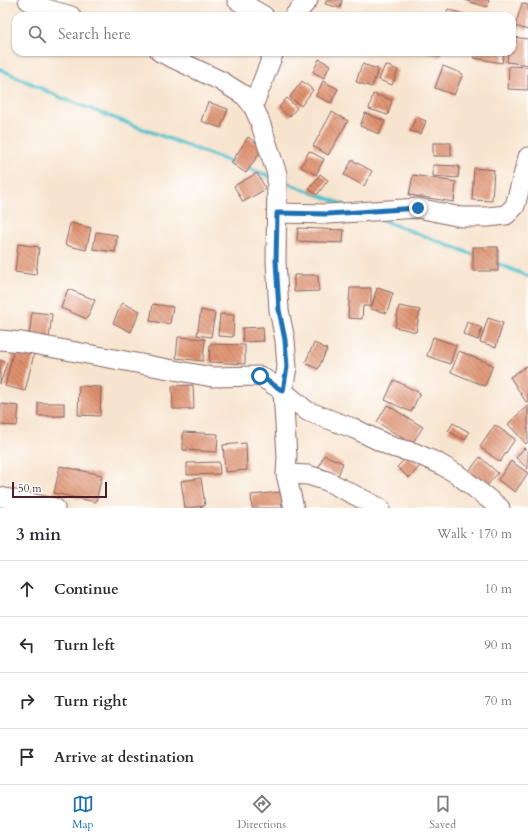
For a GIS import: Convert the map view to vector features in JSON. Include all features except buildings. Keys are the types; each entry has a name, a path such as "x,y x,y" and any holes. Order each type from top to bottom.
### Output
{"street":[{"path":"28,0 43,8 57,12"},
{"path":"237,0 257,12"},
{"path":"298,12 308,0"},
{"path":"168,56 221,81 245,96 253,106 277,174 277,268 279,310 285,340 287,367 283,391 287,457 286,474 294,508"},
{"path":"253,106 272,56"},
{"path":"277,213 328,214 418,208 461,217 506,215 515,206 528,157"},
{"path":"0,340 22,342 212,378 260,376 283,391 307,411 355,429 392,447 415,453 438,463 457,474 500,508"},
{"path":"286,474 308,475 327,481 380,508"},
{"path":"0,496 55,508"}],"waterway":[{"path":"0,69 64,99 236,164"},
{"path":"244,167 272,177"},
{"path":"282,181 345,205"},
{"path":"379,219 477,256"},
{"path":"493,262 528,276"}],"route":[{"path":"260,376 283,391 287,367 285,340 279,310 276,261 277,213 328,214 418,208"}]}
